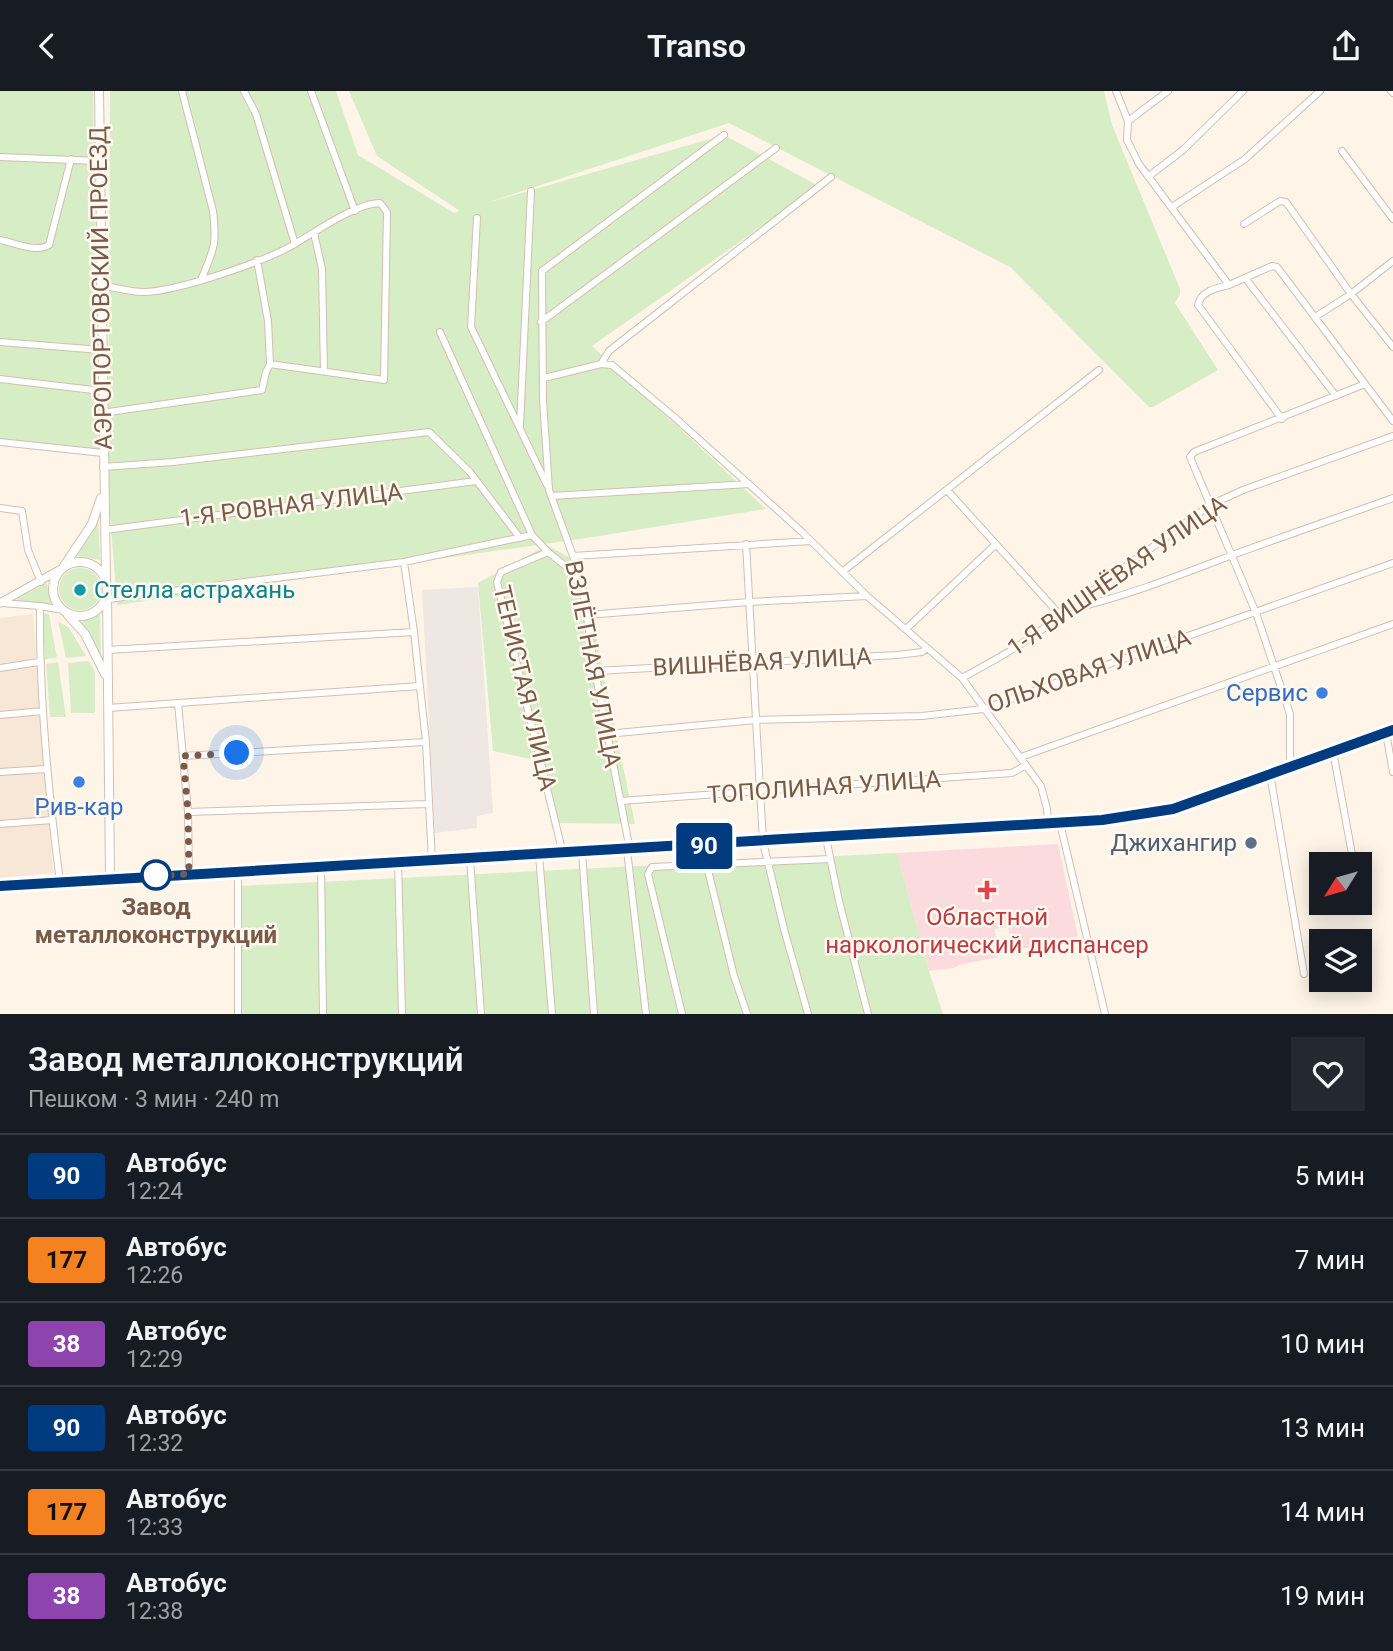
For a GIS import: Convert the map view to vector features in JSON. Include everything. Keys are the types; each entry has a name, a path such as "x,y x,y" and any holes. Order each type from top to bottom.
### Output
{"main road":[{"name":"АЭРОПОРТОВСКИЙ ПРОЕЗД","path":"99,91 103,485"},
{"path":"103,485 110,878"},
{"path":"103,485 98,512 56,575 53,596 92,644 108,684"},
{"path":"63,568 84,562 102,573 106,582"},
{"path":"64,612 76,617 87,616 96,611 107,596"},
{"path":"0,886 1102,820 1173,809 1389,731"}],"street":[{"path":"182,91 215,231 214,249 201,280"},
{"path":"244,91 256,114 295,244"},
{"path":"311,91 355,211"},
{"path":"1116,91 1128,121 1128,141 1139,164 1228,285"},
{"path":"1128,121 1168,91"},
{"path":"1149,176 1183,150 1243,91"},
{"path":"1172,207 1245,159 1320,91"},
{"name":"ВЗЛЁТНАЯ УЛИЦА","path":"646,1014 628,850 581,578 550,493 541,322 542,271 724,135"},
{"path":"541,322 776,148"},
{"path":"1342,151 1393,219"},
{"path":"0,157 98,162"},
{"path":"0,240 44,249 52,240 71,159"},
{"path":"601,364 609,351 831,177"},
{"path":"519,428 531,191"},
{"path":"1244,224 1283,200 1288,204 1351,294 1393,347"},
{"path":"100,285 143,292 201,280 295,244 347,213 376,203 384,206 387,212 384,380 270,364"},
{"path":"477,218 471,327 550,493 748,484"},
{"path":"314,233 323,269 324,371"},
{"path":"102,413 260,391 270,364 268,321 257,260"},
{"path":"1315,317 1351,294 1393,261"},
{"path":"1282,418 1198,305 1208,291 1276,266 1393,421"},
{"path":"1246,279 1336,396"},
{"path":"440,332 532,535 548,552 581,578"},
{"path":"0,342 102,350"},
{"path":"544,378 601,364 614,367 748,484 867,596 962,678 1041,786 1048,824"},
{"path":"842,572 1099,370"},
{"path":"0,379 102,391"},
{"path":"1290,767 1292,723 1256,613 1191,455 1365,384"},
{"path":"103,467 173,462 429,432 477,481 520,538"},
{"name":"1-Я ВИШНЁВАЯ УЛИЦА","path":"962,678 1004,656 1210,505 1243,490 1393,436"},
{"path":"0,442 103,453"},
{"name":"1-Я РОВНАЯ УЛИЦА","path":"105,530 477,481"},
{"path":"947,490 1060,615"},
{"path":"1066,610 1156,585 1393,498"},
{"path":"0,508 22,511 28,550 41,582"},
{"path":"107,596 404,562 532,535"},
{"path":"573,555 811,541"},
{"path":"746,544 763,842 808,1014"},
{"path":"906,629 995,545"},
{"name":"ТЕНИСТАЯ УЛИЦА","path":"548,552 501,572 496,582 563,854"},
{"path":"404,562 426,742 432,862"},
{"name":"ОЛЬХОВАЯ УЛИЦА","path":"606,734 756,720 922,716 984,709 1393,563"},
{"path":"1,603 63,568"},
{"path":"587,615 867,596"},
{"path":"1,603 40,606 64,612"},
{"path":"40,606 39,662 46,769 60,882"},
{"path":"1021,757 1393,624"},
{"path":"107,650 414,632"},
{"name":"ВИШНЁВАЯ УЛИЦА","path":"595,671 897,655 922,652 926,648"},
{"path":"0,668 39,662"},
{"path":"108,708 419,686"},
{"path":"178,703 188,812 189,874"},
{"path":"0,715 43,711"},
{"path":"1389,731 1393,772"},
{"path":"183,756 426,742"},
{"path":"1333,751 1352,852"},
{"name":"ТОПОЛИНАЯ УЛИЦА","path":"620,801 1012,773 1026,765"},
{"path":"0,772 46,769"},
{"path":"1270,774 1304,974"},
{"path":"188,812 428,804"},
{"path":"0,824 52,820"},
{"path":"1060,823 1105,1014"},
{"path":"825,838 868,1014"},
{"path":"702,846 734,976 747,1014"},
{"path":"582,853 594,1014"},
{"path":"539,855 552,1014"},
{"path":"470,859 481,1014"},
{"path":"682,1014 649,874 652,867 830,859"},
{"path":"398,862 402,1014"},
{"path":"321,866 323,1014"},
{"path":"238,871 238,1014"}],"shaded area":[{"path":"478,587 493,813 477,816 477,828 435,833 422,590"},
{"path":"33,614 53,873 0,878 0,618"},
{"name":"Областной наркологический диспансер","path":"1058,844 1078,936 1013,951 1008,927 995,929 998,957 929,971 897,853"}],"green space":[{"path":"0,91 93,91 100,451 0,442"},
{"path":"110,91 336,91 358,155 454,213 460,211 377,156 349,91 1104,91 1112,125 1180,289 1175,303 1218,370 1149,407 1010,267 729,123 486,203 724,135 819,186 592,346 766,509 593,537 117,605 108,487"},
{"path":"98,518 100,560 77,556"},
{"path":"547,545 581,564 635,824 558,823 545,762 493,751 478,583"},
{"path":"80,568 95,574 101,589 95,604 80,610 65,604 59,589 65,574"},
{"path":"47,583 51,604 18,601 17,599"},
{"path":"42,613 49,614 57,658 45,659"},
{"path":"100,615 101,658 81,622"},
{"path":"58,621 69,628 86,656 66,658"},
{"path":"89,661 95,672 95,713 71,713 68,663"},
{"path":"58,662 66,717 50,717 46,664"},
{"path":"897,853 943,1014 240,1014 241,886"}],"bus line":[{"name":"90","path":"0,886 1102,820 1173,809 1393,730"}],"place":[{"name":"Стелла астрахань","path":"80,590"},
{"name":"Сервис","path":"1322,693"},
{"name":"Рив-кар","path":"79,782"},
{"name":"Джихангир","path":"1251,843"},
{"name":"Завод металлоконструкций","path":"156,875"},
{"name":"Областной наркологический диспансер","path":"987,890"}],"route":[{"path":"156,875 151,876 189,874 188,812 183,756 237,753"}]}
